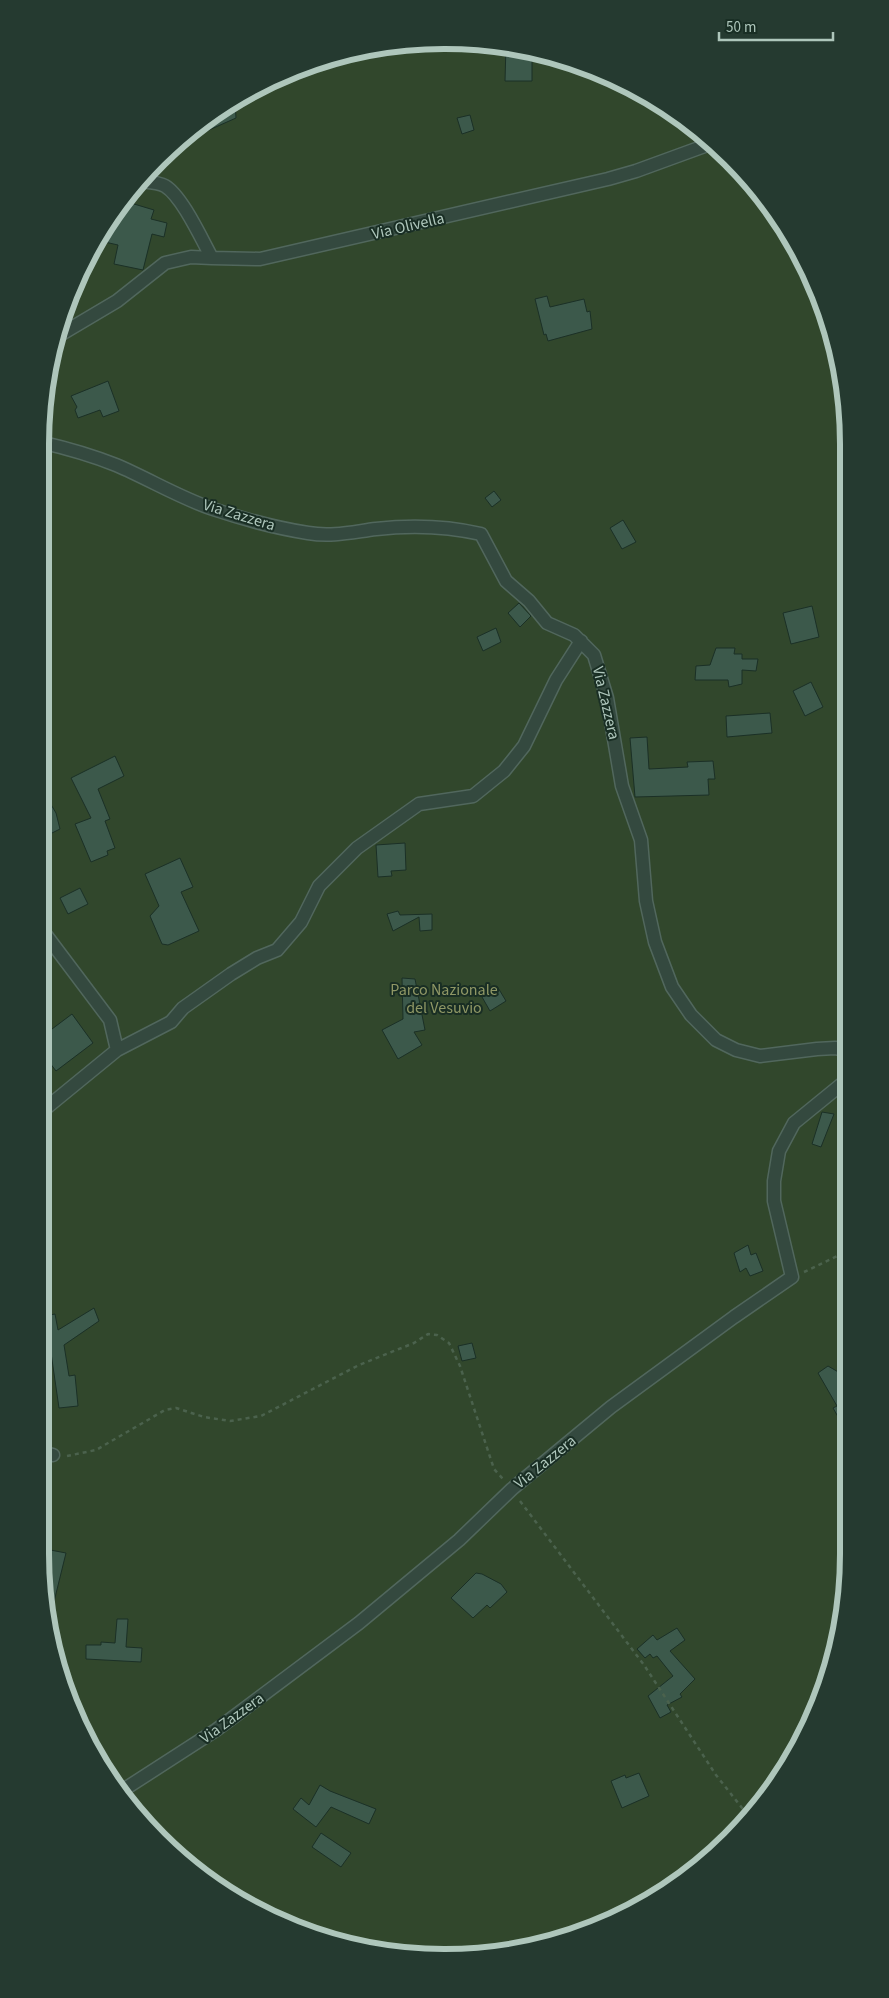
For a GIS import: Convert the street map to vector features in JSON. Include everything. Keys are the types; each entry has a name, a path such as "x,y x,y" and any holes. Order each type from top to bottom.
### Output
{"street":[{"name":"Via Olivella","path":"65,332 117,301 165,263 191,257 260,259 444,218 626,174 704,146"},
{"path":"148,183 164,186 170,191 188,214 212,258"},
{"name":"Via Zazzera","path":"49,444 80,452 117,466 212,508 278,527 338,536 376,529 427,526 451,527 481,534 506,581 529,601 547,623 574,635 594,655 607,698 622,786 641,840 646,901 655,942 672,987 702,1028 716,1040 736,1050 760,1056 817,1049 840,1049"},
{"path":"49,1106 117,1050 171,1022 183,1008 230,974 257,958 277,950 301,922 319,886 358,848 418,804 473,796 504,771 524,746 556,680 581,641"},
{"path":"49,939 110,1020 117,1050"},
{"path":"792,1277 774,1201 774,1181 779,1151 794,1122 840,1085"},
{"name":"Via Zazzera","path":"126,1788 216,1730 359,1624 459,1540 512,1489 611,1407 792,1277"},
{"path":"49,1454 53,1455"}],"path":[{"path":"792,1277 840,1255"},
{"path":"53,1455 70,1456 96,1450 165,1410 176,1408 204,1417 230,1421 261,1416 359,1365 414,1343 428,1334 437,1335 448,1343 460,1366 494,1468 512,1489 644,1666 716,1775 744,1811"}],"green space":[{"name":"Parco Nazionale del Vesuvio","path":"444,49 496,52 522,56 572,70 620,90 664,115 705,147 742,184 774,225 799,269 810,293 827,342 837,393 840,444 840,1554 837,1605 833,1631 819,1681 799,1729 774,1773 758,1794 742,1814 705,1851 664,1883 620,1908 596,1919 547,1936 522,1942 496,1946 444,1949 393,1946 342,1936 293,1919 269,1908 225,1883 204,1867 184,1851 147,1814 115,1773 90,1729 79,1705 62,1656 56,1631 50,1579 49,444 52,393 56,367 70,317 79,293 102,247 115,225 147,184 184,147 204,131 225,115 269,90 293,79 342,62 367,56 419,50"}],"building":[{"path":"506,54 532,58 532,81 505,81"},
{"path":"235,109 236,118 201,134"},
{"path":"470,115 474,130 462,134 457,118"},
{"path":"132,203 154,210 151,219 167,223 164,237 152,234 143,270 114,264 118,245 105,242"},
{"path":"547,296 550,307 584,299 587,312 590,311 592,329 548,341 546,334 544,335 535,299"},
{"path":"108,381 119,411 103,417 100,410 78,418 75,410 77,407 71,396"},
{"path":"494,491 501,500 492,507 485,498"},
{"path":"623,520 636,542 622,549 610,528"},
{"path":"519,603 531,616 520,627 508,613"},
{"path":"812,606 819,637 791,644 783,613"},
{"path":"496,628 501,642 483,651 477,637"},
{"path":"716,648 735,648 734,654 742,654 742,659 758,659 756,671 742,670 742,684 729,687 728,680 695,680 696,666 710,665"},
{"path":"811,682 823,707 805,716 793,691"},
{"path":"770,713 772,733 727,737 726,716"},
{"path":"647,737 649,769 688,767 687,762 713,761 715,779 708,779 709,795 635,797 630,738"},
{"path":"115,756 124,776 98,789 110,819 105,821 115,848 107,851 108,855 91,862 75,824 91,818 71,778"},
{"path":"49,801 56,813 60,829 49,834"},
{"path":"405,843 406,870 391,871 392,876 378,877 376,845"},
{"path":"180,858 193,887 181,892 199,931 168,945 162,944 150,916 159,906 145,874"},
{"path":"80,888 88,904 68,914 60,898"},
{"path":"398,911 400,915 432,914 432,930 420,931 419,917 393,931 387,914"},
{"path":"402,978 415,979 425,1030 414,1032 422,1045 398,1059 382,1030 403,1019"},
{"path":"497,986 506,1001 490,1011 482,997"},
{"path":"72,1014 93,1043 56,1071 49,1062 49,1031"},
{"path":"822,1112 834,1114 821,1147 812,1144"},
{"path":"748,1245 751,1255 756,1253 763,1271 750,1276 746,1268 740,1272 734,1253"},
{"path":"94,1308 99,1321 64,1345 69,1376 75,1375 78,1406 59,1408 49,1346 49,1315 55,1314 58,1330"},
{"path":"472,1343 476,1358 462,1361 458,1346"},
{"path":"828,1366 840,1373 840,1420 833,1408 837,1406 818,1373"},
{"path":"49,1550 66,1553 52,1608"},
{"path":"476,1573 482,1574 501,1584 507,1592 490,1608 487,1605 473,1618 451,1598"},
{"path":"117,1619 128,1619 126,1647 142,1648 141,1662 86,1659 86,1645 101,1645 101,1642 115,1643"},
{"path":"677,1628 685,1640 670,1651 695,1679 680,1694 682,1697 667,1705 671,1712 660,1718 648,1696 673,1676 657,1656 653,1658 650,1654 645,1658 637,1649 653,1635 657,1640"},
{"path":"639,1773 649,1796 622,1808 611,1781 625,1775 626,1778"},
{"path":"320,1785 330,1791 376,1809 369,1824 331,1807 316,1827 293,1809 301,1798 309,1805"},
{"path":"321,1833 351,1853 341,1867 312,1847"}]}
